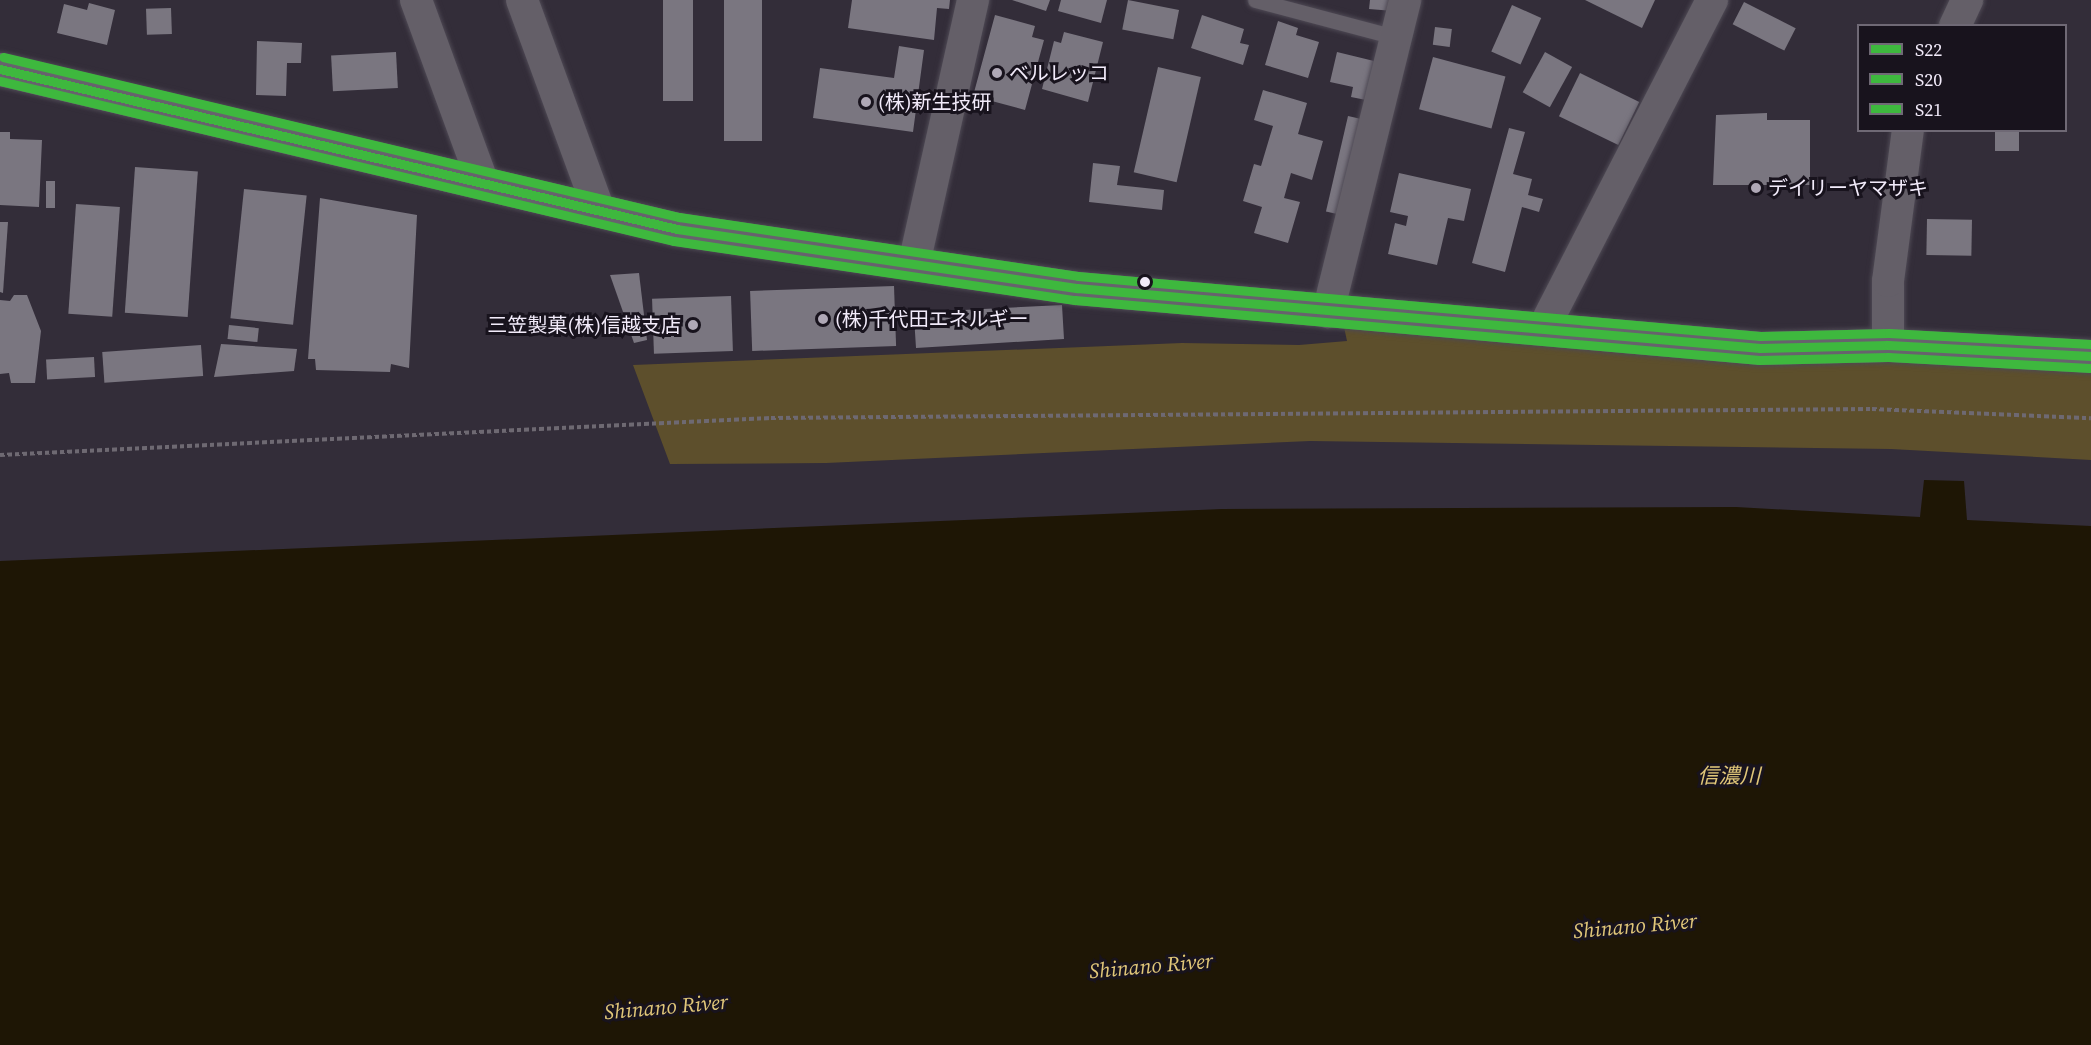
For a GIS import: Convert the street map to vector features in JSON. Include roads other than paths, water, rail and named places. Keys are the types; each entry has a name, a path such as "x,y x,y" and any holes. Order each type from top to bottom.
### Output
{"main road":[{"path":"0,69 677,229 1077,288 1328,312 1760,348 1888,345 2091,356"}],"street":[{"path":"416,0 483,183"},
{"path":"522,0 599,210"},
{"path":"914,264 973,0"},
{"path":"1328,312 1405,0"},
{"path":"1543,329 1712,0"},
{"path":"1956,24 1967,0"},
{"path":"1888,345 1888,281 1908,132"}],"lane":[{"path":"1255,0 1395,37"}],"water":[{"name":"信濃川","path":"1924,480 1964,481 1967,520 2091,526 2091,1045 0,1045 0,561 1222,509 1736,507 1920,517"}],"place":[{"name":"ベルレッコ","path":"997,73"},
{"name":"(株)新生技研","path":"866,102"},
{"name":"デイリーヤマザキ","path":"1756,188"},
{"name":"(株)千代田エネルギー","path":"823,319"},
{"name":"三笠製菓(株)信越支店","path":"693,325"}],"water label":[{"name":"Shinano River","path":"1635,926"},
{"name":"Shinano River","path":"1151,966"},
{"name":"Shinano River","path":"666,1007"}]}
